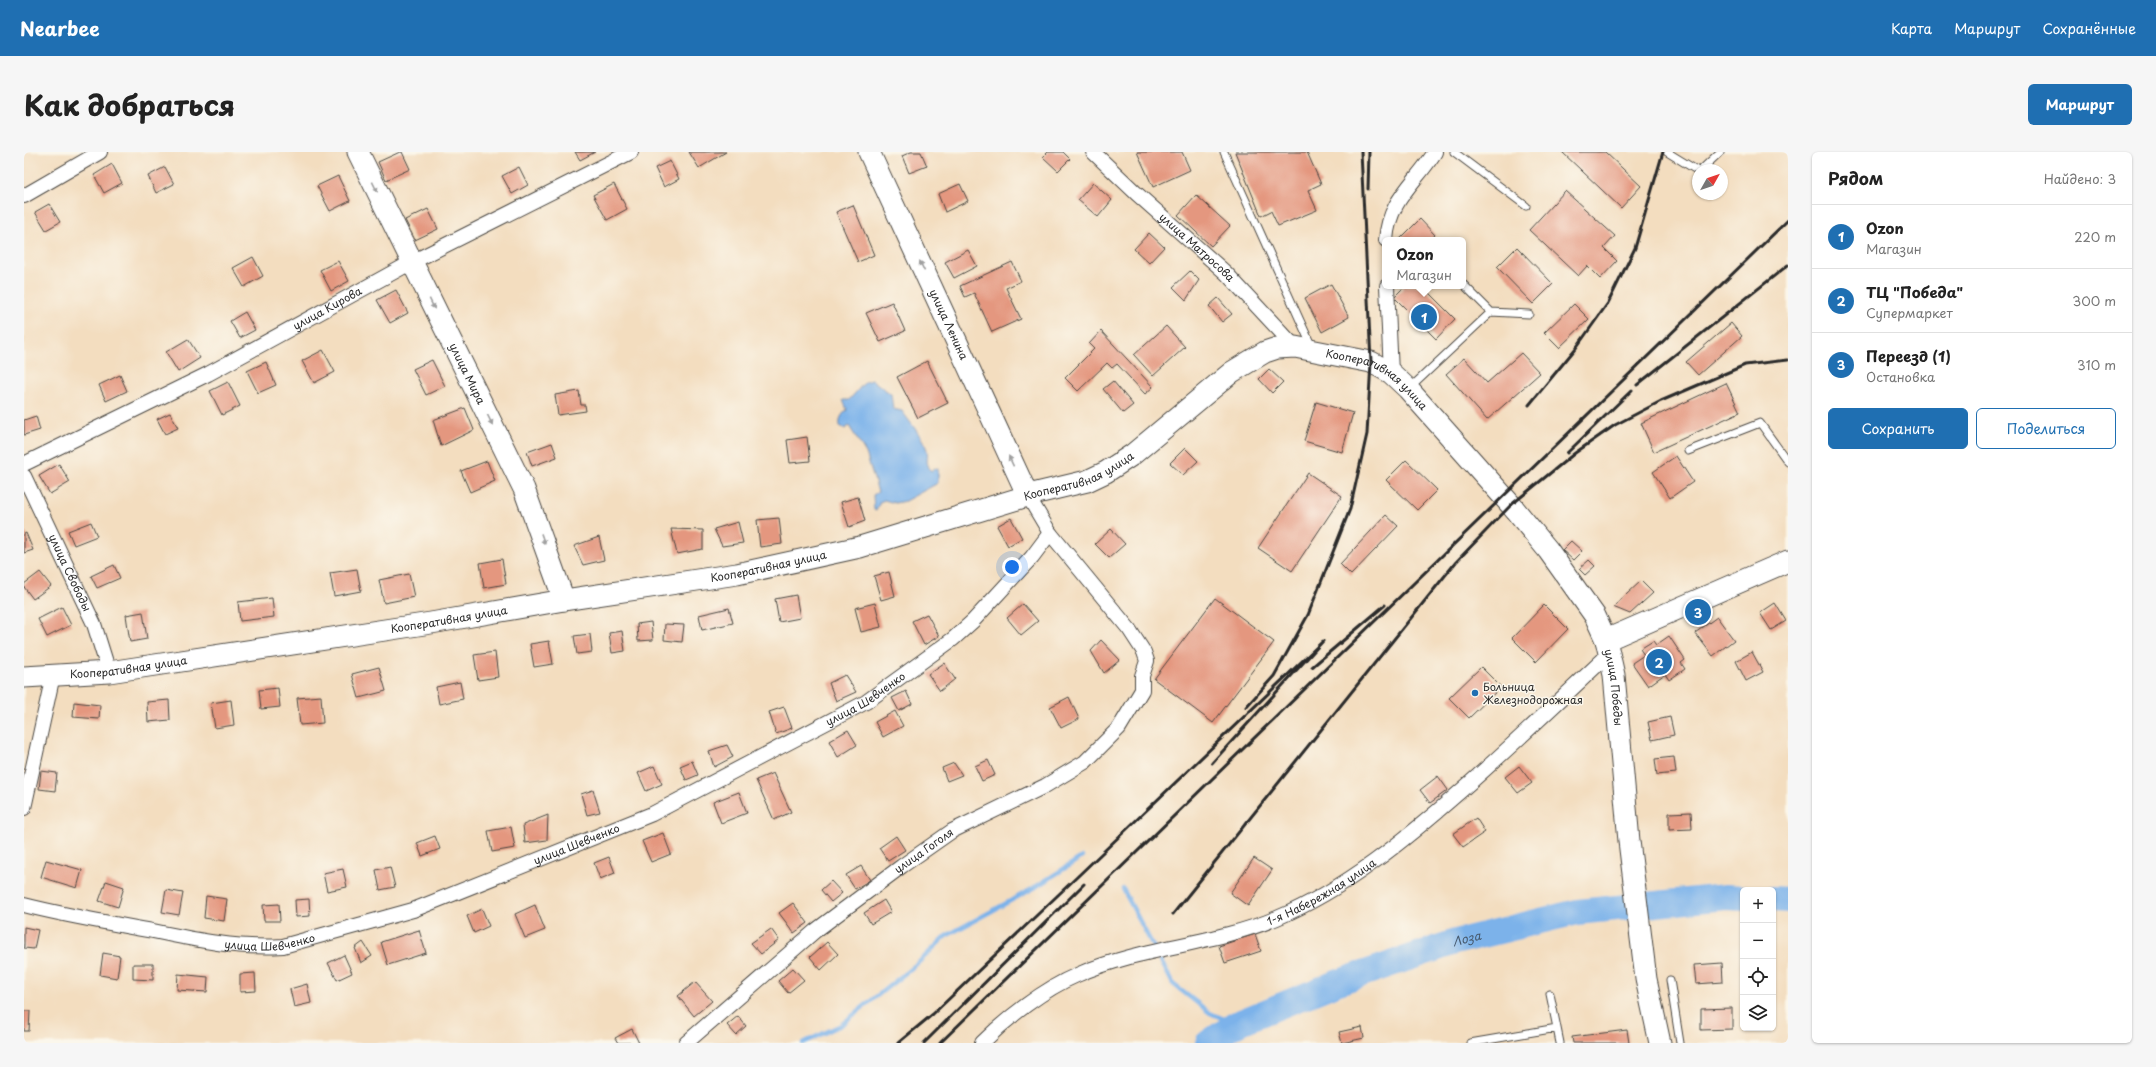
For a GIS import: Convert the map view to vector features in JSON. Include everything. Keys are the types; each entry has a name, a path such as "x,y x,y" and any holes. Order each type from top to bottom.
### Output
{"main road":[{"name":"улица Мира","path":"358,152 524,489 564,600"},
{"name":"улица Ленина","path":"869,152 1028,496"},
{"name":"Кооперативная улица","path":"24,677 109,672 431,622 737,574 860,547 1028,496 1087,481 1106,472 1132,455 1232,372 1265,352 1277,348 1304,349 1371,362 1391,373 1408,389 1508,502 1548,550"},
{"name":"улица Победы","path":"1548,550 1595,616 1608,647 1646,979 1660,1043"},
{"path":"1608,647 1788,561"}],"street":[{"path":"24,196 100,152"},
{"name":"улица Кирова","path":"24,464 208,374 412,262 631,152"},
{"name":"улица Матросова","path":"1093,152 1136,194 1226,273 1304,349"},
{"path":"1387,237 1393,210 1400,196 1425,168 1435,152"},
{"path":"1387,289 1391,373"},
{"name":"улица Свободы","path":"24,476 94,624 109,672"},
{"path":"1028,496 1050,533"},
{"name":"улица Гоголя","path":"686,1043 815,931 908,861 952,831 1045,786 1085,762 1119,728 1142,690 1142,676 1147,661 1144,652 1129,629 1050,533"},
{"name":"улица Шевченко","path":"24,904 62,915 223,945 262,947 283,946 413,910 652,814 866,702 917,666 963,630 1032,557 1050,533"},
{"name":"1-я Набережная улица","path":"982,1043 1019,1012 1052,989 1076,975 1108,964 1240,930 1277,918 1314,899 1365,868 1435,814 1498,758 1608,647"},
{"path":"24,808 53,675"}],"lane":[{"path":"1224,152 1304,349"},
{"path":"1454,152 1526,206"},
{"path":"1667,152 1692,167"},
{"path":"1707,164 1720,152"},
{"path":"1466,287 1492,312 1529,314"},
{"path":"1408,389 1492,312"},
{"path":"1688,451 1760,423 1788,462"},
{"path":"1670,980 1680,1043"},
{"path":"1550,994 1560,1043"},
{"path":"1470,1043 1556,1028"}],"water":[{"path":"872,380 891,394 893,409 902,411 923,441 927,450 927,462 931,471 935,468 938,469 938,483 905,501 895,503 884,500 880,502 876,511 874,510 873,495 878,492 866,453 849,426 845,429 840,426 840,419 847,410 843,400 849,400 865,382"}],"building":[{"path":"402,152 410,169 386,180 378,162"},
{"path":"575,152 595,152 580,160"},
{"path":"689,152 726,152 699,168"},
{"path":"911,152 921,152 927,166 909,173 902,156"},
{"path":"1048,152 1063,152 1070,159 1058,171 1043,157"},
{"path":"1137,152 1182,152 1190,170 1153,187"},
{"path":"1235,152 1307,152 1321,184 1308,190 1317,210 1278,226 1271,211 1261,216"},
{"path":"1562,152 1605,152 1641,186 1621,208"},
{"path":"670,161 679,179 664,187 655,168"},
{"path":"112,164 122,183 104,193 94,175"},
{"path":"165,167 174,184 156,193 148,176"},
{"path":"519,167 528,185 512,194 502,176"},
{"path":"338,176 350,201 330,211 317,186"},
{"path":"1093,183 1112,200 1098,217 1078,200"},
{"path":"614,184 627,209 607,220 593,195"},
{"path":"960,184 968,201 945,212 938,194"},
{"path":"1565,191 1615,236 1604,248 1617,261 1600,279 1587,266 1578,276 1529,230"},
{"path":"1196,195 1230,226 1211,246 1178,215"},
{"path":"49,204 60,222 46,230 35,212"},
{"path":"853,205 874,255 858,262 836,212"},
{"path":"428,209 438,229 415,240 405,220"},
{"path":"1420,219 1435,235 1433,237 1402,237"},
{"path":"1149,233 1164,247 1149,263 1134,249"},
{"path":"1517,247 1553,284 1533,304 1497,267"},
{"path":"968,250 977,266 954,278 945,262"},
{"path":"253,257 263,276 244,287 233,268"},
{"path":"338,261 349,281 331,291 320,270"},
{"path":"1012,262 1021,281 1006,288 1021,319 992,332 974,293 965,297 960,286"},
{"path":"1190,271 1199,280 1186,300 1173,287"},
{"path":"1331,284 1349,317 1322,332 1305,298"},
{"path":"1402,289 1425,289 1455,319 1436,339 1394,297"},
{"path":"396,290 408,313 390,323 377,300"},
{"path":"1218,298 1232,314 1222,322 1209,306"},
{"path":"892,302 905,331 880,342 866,313"},
{"path":"1574,304 1589,319 1559,348 1544,333"},
{"path":"245,312 255,330 240,338 230,321"},
{"path":"1731,323 1742,336 1698,375 1686,362"},
{"path":"1166,326 1185,347 1153,376 1134,355"},
{"path":"1101,331 1153,387 1145,394 1117,364 1112,368 1107,363 1078,391 1065,378 1094,349 1089,344"},
{"path":"188,339 200,358 178,372 166,352"},
{"path":"323,350 335,372 314,383 302,361"},
{"path":"1521,353 1540,373 1487,420 1446,374 1464,358 1487,383"},
{"path":"432,360 445,386 426,395 413,369"},
{"path":"927,361 948,403 918,418 897,377"},
{"path":"266,362 276,385 258,393 247,371"},
{"path":"1269,369 1283,382 1272,393 1259,379"},
{"path":"120,375 127,391 106,401 99,385"},
{"path":"1113,381 1133,405 1123,413 1103,389"},
{"path":"228,382 240,406 222,415 210,391"},
{"path":"1726,383 1740,412 1654,452 1641,423"},
{"path":"579,391 581,405 585,405 586,411 558,415 555,395"},
{"path":"1316,402 1353,413 1342,452 1304,441"},
{"path":"465,408 474,430 441,446 433,420"},
{"path":"170,413 178,428 165,434 157,419"},
{"path":"36,416 40,430 24,435 24,420"},
{"path":"807,437 810,461 790,463 787,440"},
{"path":"552,443 557,457 532,466 527,452"},
{"path":"1185,448 1198,461 1183,475 1170,463"},
{"path":"1676,456 1693,482 1670,498 1653,472"},
{"path":"1406,460 1437,490 1417,510 1386,480"},
{"path":"487,461 495,481 470,492 461,471"},
{"path":"59,464 70,482 50,494 39,476"},
{"path":"1308,473 1342,496 1292,571 1258,548"},
{"path":"858,497 865,521 849,527 841,502"},
{"path":"1386,515 1398,526 1351,575 1340,564"},
{"path":"779,518 782,544 760,547 757,520"},
{"path":"1011,518 1022,538 1008,546 997,526"},
{"path":"91,522 97,536 74,545 68,531"},
{"path":"738,522 743,543 722,546 714,529"},
{"path":"671,529 703,530 703,549 677,554"},
{"path":"1111,529 1125,544 1109,558 1095,544"},
{"path":"26,533 33,550 24,553 24,534"},
{"path":"599,537 604,560 583,565 574,546"},
{"path":"1571,541 1582,551 1573,560 1562,550"},
{"path":"502,559 506,584 484,588 480,563"},
{"path":"1589,560 1595,566 1585,575 1579,569"},
{"path":"114,565 120,578 97,588 91,576"},
{"path":"357,569 361,591 334,596 330,573"},
{"path":"40,572 51,586 33,599 24,587 24,584"},
{"path":"889,572 895,596 881,600 874,576"},
{"path":"409,574 414,597 384,603 379,580"},
{"path":"1641,581 1653,593 1630,614 1613,607"},
{"path":"796,595 800,618 779,622 775,599"},
{"path":"272,598 274,617 240,621 238,602"},
{"path":"1215,598 1274,642 1213,723 1154,679"},
{"path":"875,603 881,627 861,632 855,608"},
{"path":"1775,603 1786,621 1771,630 1760,613"},
{"path":"1023,604 1038,621 1021,635 1007,618"},
{"path":"1544,605 1568,629 1536,662 1512,638"},
{"path":"62,607 71,625 47,637 38,619"},
{"path":"729,608 733,623 702,630 699,615"},
{"path":"143,612 147,639 130,642 126,615"},
{"path":"927,614 939,636 924,645 912,621"},
{"path":"1717,617 1734,640 1713,656 1695,633"},
{"path":"651,622 653,640 638,641 637,624"},
{"path":"665,624 684,625 682,642 664,640"},
{"path":"622,631 625,651 612,653 609,633"},
{"path":"590,634 592,652 577,654 574,636"},
{"path":"1669,636 1685,660 1681,663 1685,669 1669,680 1665,674 1648,686 1632,663 1644,655 1640,649 1653,641 1656,645"},
{"path":"1101,640 1120,660 1104,673 1091,651"},
{"path":"549,641 553,664 534,667 530,644"},
{"path":"495,652 498,677 478,680 474,655"},
{"path":"1752,652 1763,672 1746,681 1736,661"},
{"path":"944,663 955,679 940,691 928,674"},
{"path":"379,667 386,691 359,698 352,674"},
{"name":"Больница Железнодорожная","path":"1481,667 1501,687 1469,718 1449,698"},
{"path":"845,675 856,692 836,701 829,683"},
{"path":"460,682 463,699 439,704 436,687"},
{"path":"278,688 280,707 261,709 259,690"},
{"path":"906,691 912,704 899,711 892,698"},
{"path":"321,696 323,723 300,725 297,698"},
{"path":"1069,697 1079,719 1061,728 1050,707"},
{"path":"169,700 170,720 148,722 147,702"},
{"path":"231,700 234,725 215,728 211,703"},
{"path":"74,702 100,705 99,719 73,717"},
{"path":"784,707 792,728 776,734 769,712"},
{"path":"895,711 903,726 883,737 875,722"},
{"path":"1670,717 1674,735 1652,740 1648,722"},
{"path":"848,730 857,745 838,757 829,741"},
{"path":"727,745 733,757 714,767 709,751"},
{"path":"1674,757 1676,773 1657,775 1655,759"},
{"path":"988,760 995,775 982,781 975,766"},
{"path":"692,761 698,775 686,780 680,766"},
{"path":"954,763 962,775 947,781 942,768"},
{"path":"654,766 662,784 646,791 638,773"},
{"path":"1519,766 1532,783 1518,793 1505,777"},
{"path":"41,771 57,773 55,791 39,789"},
{"path":"773,773 791,812 774,820 756,780"},
{"path":"1438,776 1448,790 1430,803 1420,790"},
{"path":"593,790 600,812 587,815 581,794"},
{"path":"739,792 747,813 721,823 713,802"},
{"path":"1691,812 1692,829 1669,830 1669,813"},
{"path":"548,815 547,840 525,843 523,825"},
{"path":"1476,818 1485,832 1463,847 1453,834"},
{"path":"511,827 515,848 492,852 488,831"},
{"path":"663,833 671,854 651,862 642,841"},
{"path":"435,836 440,849 422,856 417,843"},
{"path":"896,836 905,850 888,861 879,848"},
{"path":"609,857 615,873 600,879 594,863"},
{"path":"1254,858 1272,870 1248,906 1230,893"},
{"path":"46,860 82,870 77,888 41,877"},
{"path":"861,866 870,880 855,889 846,875"},
{"path":"390,867 395,887 380,890 376,870"},
{"path":"343,869 347,887 327,891 323,873"},
{"path":"106,881 124,887 118,907 99,901"},
{"path":"831,881 842,893 831,902 821,890"},
{"path":"166,890 183,893 179,915 162,912"},
{"path":"206,896 227,899 224,921 204,918"},
{"path":"309,899 310,916 296,917 295,900"},
{"path":"884,900 891,912 871,924 864,913"},
{"path":"793,903 808,923 794,933 779,913"},
{"path":"279,904 280,921 264,921 263,905"},
{"path":"535,905 545,930 525,938 515,914"},
{"path":"482,909 489,926 474,933 467,916"},
{"path":"24,927 38,930 34,949 24,948"},
{"path":"771,929 779,940 761,954 751,943"},
{"path":"419,930 426,953 388,965 381,942"},
{"path":"1255,934 1261,951 1225,963 1219,946"},
{"path":"363,942 372,956 361,963 355,948"},
{"path":"827,942 838,954 821,970 810,957"},
{"path":"103,953 120,956 117,978 100,975"},
{"path":"344,955 352,973 337,980 328,963"},
{"path":"1722,963 1723,982 1696,984 1694,965"},
{"path":"133,964 153,964 153,980 133,979"},
{"path":"793,968 804,980 788,993 778,981"},
{"path":"255,973 256,991 240,992 240,974"},
{"path":"178,974 208,977 207,992 177,990"},
{"path":"695,982 712,1001 694,1016 678,996"},
{"path":"307,984 311,1003 294,1007 290,989"},
{"path":"1732,1008 1732,1029 1701,1030 1701,1009"},
{"path":"24,1011 30,1011 29,1031 24,1031"},
{"path":"738,1016 746,1026 736,1035 727,1025"},
{"path":"1362,1027 1364,1038 1342,1043 1339,1032"},
{"path":"632,1029 639,1043 618,1043 615,1038"},
{"path":"1627,1030 1629,1043 1573,1043 1572,1037"}],"waterway":[{"path":"803,1043 841,1025 919,962 946,936 1034,888 1082,857"},
{"path":"1123,889 1173,984 1210,1013 1236,1024"},
{"name":"Лоза","path":"1208,1043 1236,1024 1336,983 1455,942 1577,912 1726,897 1740,898"},
{"name":"Лоза","path":"1776,899 1788,900"}],"railway":[{"path":"1246,707 1274,676 1308,615 1350,509 1367,434 1371,362 1361,152"},
{"path":"1368,189 1369,152"},
{"path":"1529,405 1576,348 1608,303 1635,248 1663,152"},
{"path":"940,1043 1788,220"},
{"path":"1637,385 1788,265"},
{"path":"1173,914 1456,562 1511,505 1575,453 1615,425 1661,401 1745,365 1788,360"},
{"path":"1567,453 1632,390"},
{"path":"1312,667 1385,605"},
{"path":"898,1043 933,1014 1323,641 1212,763"},
{"path":"924,1043 1084,884"}],"place":[{"name":"Ozon","path":"1424,317"},
{"name":"Переезд (1)","path":"1698,612"},
{"name":"ТЦ \"Победа\"","path":"1659,662"},
{"name":"Больница Железнодорожная","path":"1475,693"}]}
